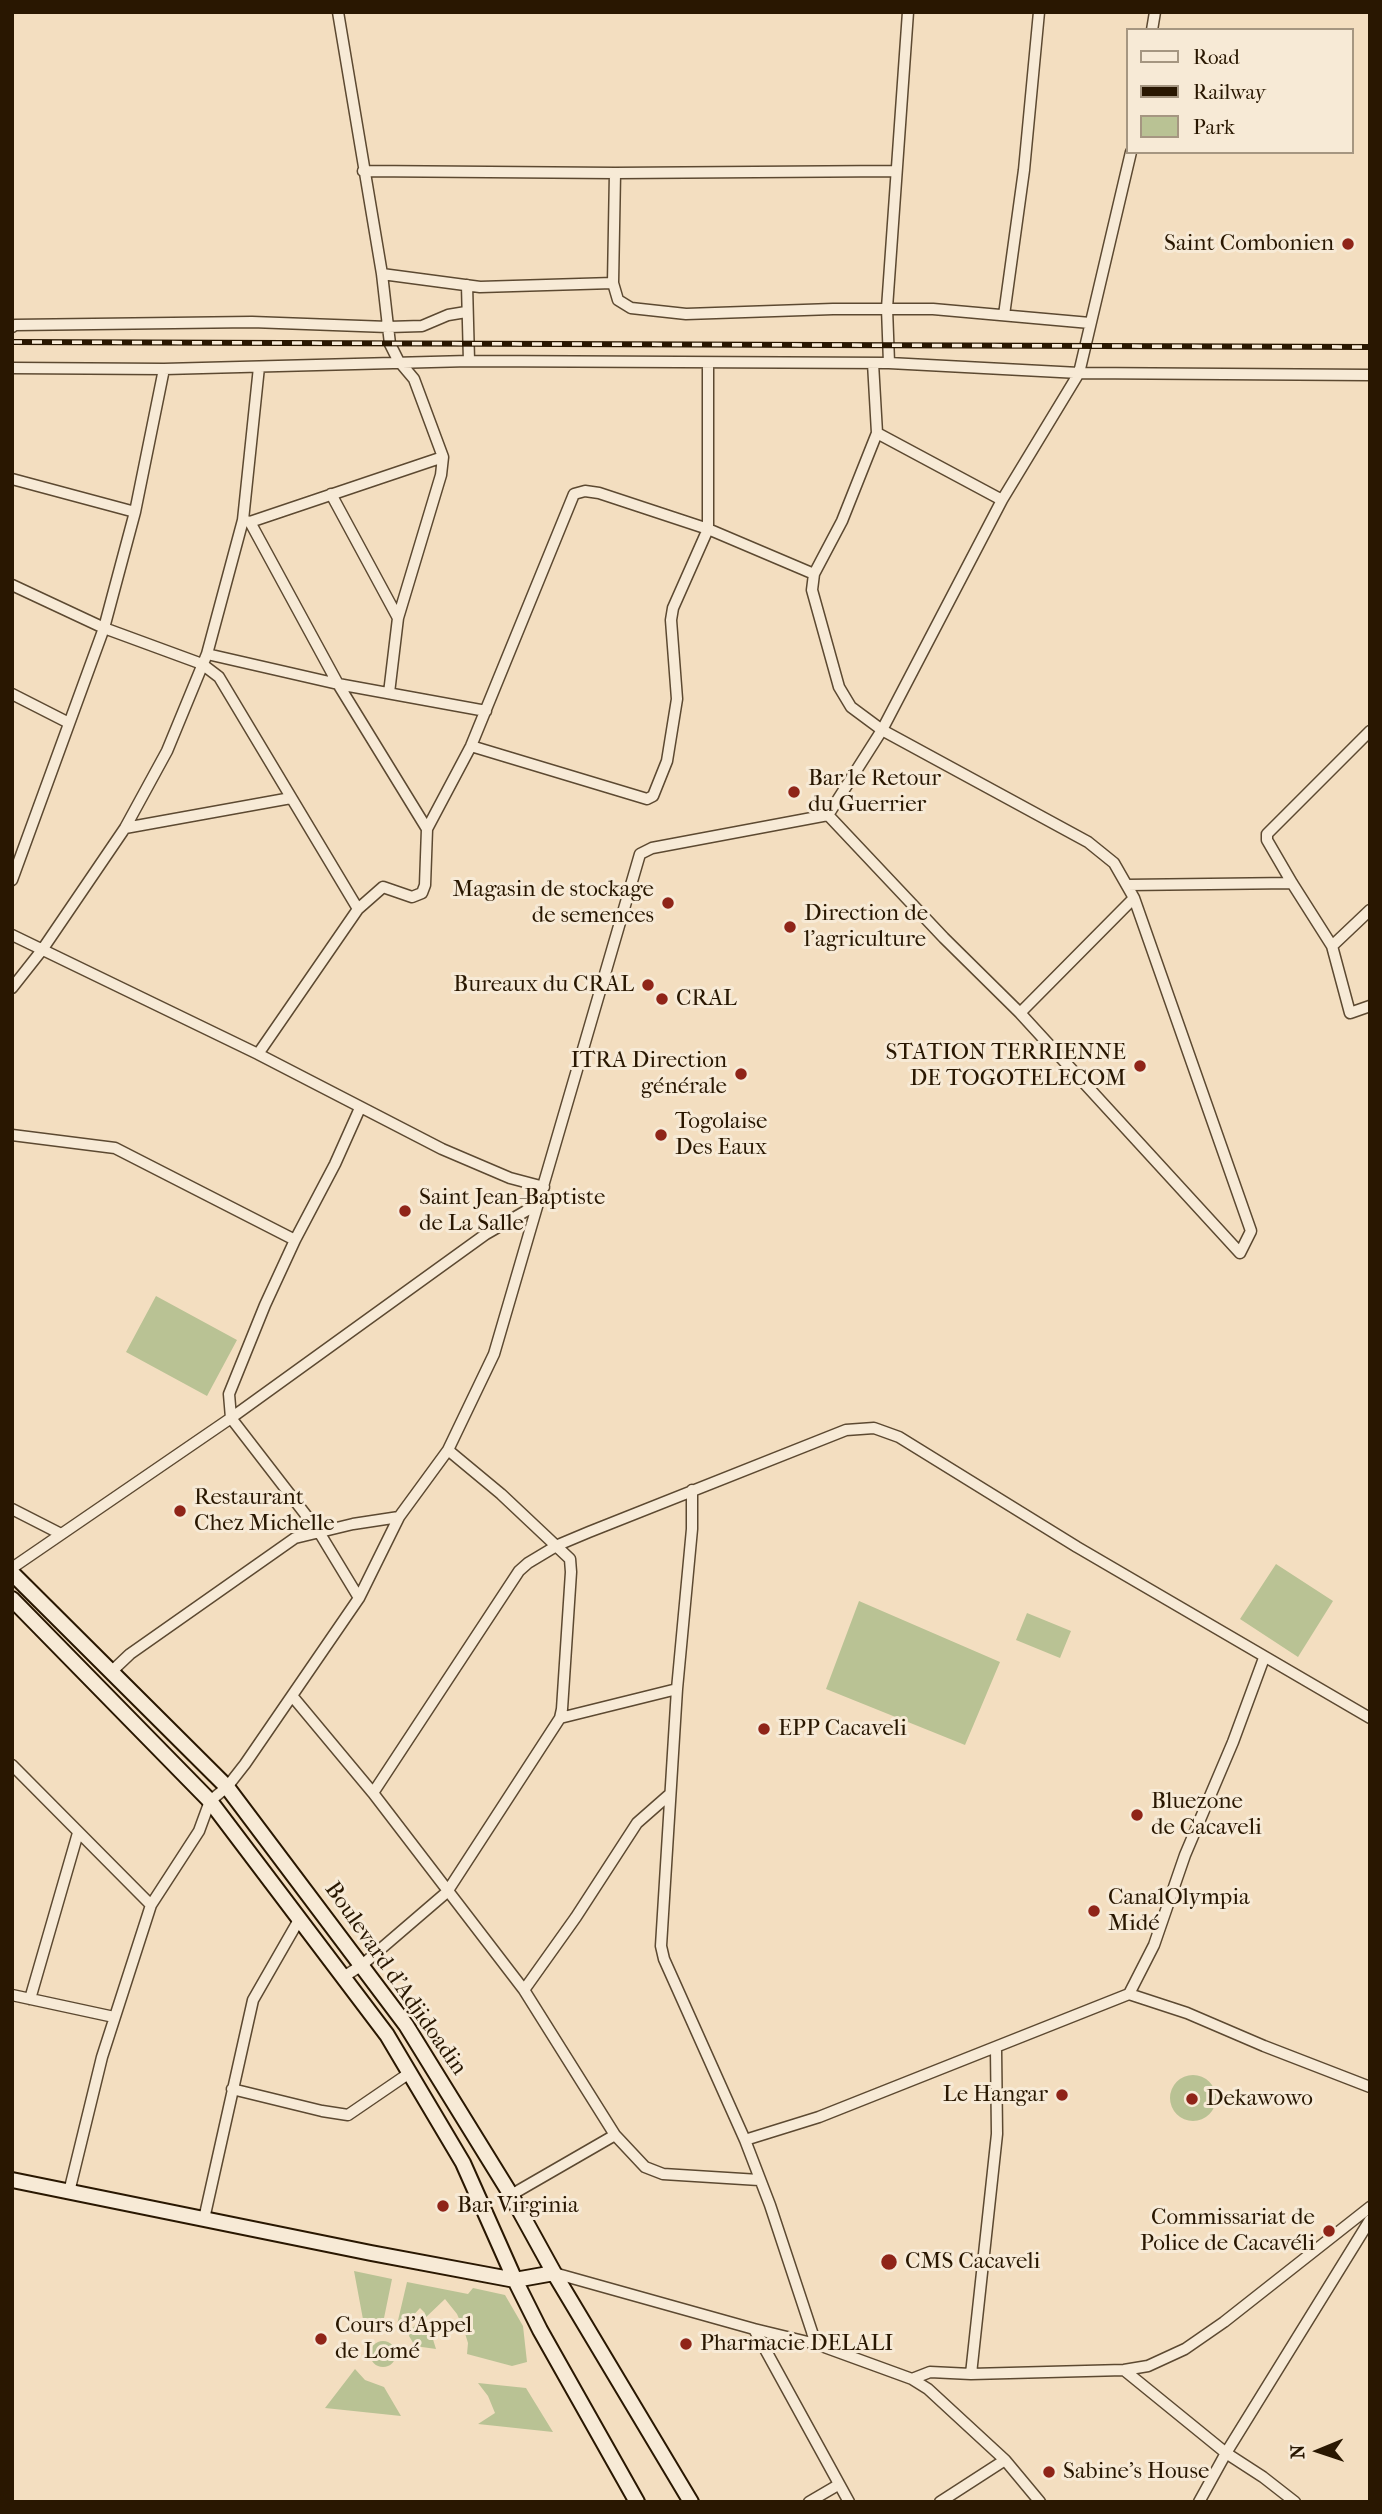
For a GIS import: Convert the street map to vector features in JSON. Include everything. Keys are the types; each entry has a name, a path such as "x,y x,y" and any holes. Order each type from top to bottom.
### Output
{"main road":[{"name":"Boulevard d'Adjidoadin","path":"12,1571 227,1787 406,2025 511,2195 554,2273 691,2502"},
{"name":"Boulevard d'Adjidoadin","path":"12,1599 210,1801 387,2035 463,2163 540,2330 637,2502"},
{"path":"12,2180 515,2280 554,2273"}],"street":[{"path":"338,12 382,274 390,344 400,363 414,379 443,457 441,475 398,618 389,693"},
{"path":"889,363 887,308 908,12"},
{"path":"1004,315 1024,170 1039,12"},
{"path":"69,2192 102,2057 151,1905 198,1831 210,1801 227,1787 293,1697 359,1598 399,1517 448,1450 494,1354 640,854 652,848 828,814 881,730 1002,500 1079,373 1131,154"},
{"path":"363,171 896,171"},
{"path":"615,173 613,283 618,300 626,305 686,314 887,308 1090,323"},
{"path":"382,274 489,287 613,283"},
{"path":"467,285 469,361"},
{"path":"12,327 252,322 422,326 449,315 466,312"},
{"path":"12,368 164,369 469,361 889,363 1079,373 1370,375"},
{"path":"471,746 650,799 667,761 677,699 671,620 673,608 708,529 708,363"},
{"path":"828,814 944,938 1020,1013 1240,1252 1251,1230 1134,898 1114,863 1088,842 881,730 851,707 839,687 812,590 814,574 842,522 877,433 873,363"},
{"path":"12,988 42,950 125,828 167,751 205,659 246,521 259,367"},
{"path":"12,880 104,628 135,512 164,369"},
{"path":"877,433 1002,500"},
{"path":"246,521 443,457"},
{"path":"12,479 135,512"},
{"path":"258,1054 358,909 383,887 411,897 422,893 425,885 427,830 471,746 574,494 585,491 599,493 708,529 814,574"},
{"path":"331,494 398,618"},
{"path":"246,521 338,684 427,830"},
{"path":"12,585 104,628 205,659 486,711"},
{"path":"205,659 219,677 358,909"},
{"path":"12,694 69,723"},
{"path":"1370,732 1268,830 1267,840 1332,946 1350,1013 1370,1006"},
{"path":"125,828 291,799"},
{"path":"1127,885 1292,883"},
{"path":"1020,1013 1134,898"},
{"path":"1332,946 1370,910"},
{"path":"12,935 258,1054 442,1149 510,1178 544,1187"},
{"path":"359,1598 319,1532 231,1418 230,1387 295,1240 335,1164 360,1108"},
{"path":"12,1135 115,1148 295,1240"},
{"path":"12,1571 61,1534 231,1418 486,1234 538,1204"},
{"path":"373,1793 519,1571 528,1563 558,1545 846,1430 874,1428 899,1437 1077,1547 1370,1718"},
{"path":"345,1976 362,1965 447,1892 560,1718 564,1699 570,1559 501,1494 448,1450"},
{"path":"692,1490 692,1529 677,1689 661,1934 664,1959 745,2140 770,2205 816,2344"},
{"path":"12,1509 61,1534"},
{"path":"111,1672 130,1654 295,1538 399,1517"},
{"path":"1129,1994 1154,1945 1185,1855 1233,1742 1264,1658"},
{"path":"560,1718 677,1689"},
{"path":"293,1697 373,1793 524,1990 615,2135 645,2167 654,2172 759,2180"},
{"path":"14,1770 151,1905"},
{"path":"524,1990 576,1917 637,1823 670,1794"},
{"path":"30,1999 78,1833"},
{"path":"204,2219 253,2000 300,1917"},
{"path":"745,2140 819,2117 1129,1994 1174,2008 1370,2087"},
{"path":"12,1995 114,2017"},
{"path":"971,2374 998,2121 996,2049"},
{"path":"232,2089 348,2115 408,2074"},
{"path":"511,2195 615,2135"},
{"path":"912,2379 930,2372 971,2374 1148,2367 1185,2349 1224,2322 1369,2213"},
{"path":"1199,2502 1369,2213"},
{"path":"554,2273 816,2344 912,2379 928,2389 1005,2460 1040,2502"},
{"path":"754,2329 849,2502"},
{"path":"1124,2370 1226,2453 1295,2502"},
{"path":"940,2502 1005,2460"},
{"path":"810,2502 838,2485"}],"green space":[{"path":"156,1296 237,1340 207,1396 126,1352"},
{"path":"1276,1564 1333,1601 1298,1657 1240,1619"},
{"path":"859,1601 1000,1662 965,1745 826,1689"},
{"path":"1027,1613 1071,1631 1060,1658 1016,1640"},
{"path":"1193,2075 1209,2082 1216,2098 1209,2114 1193,2121 1177,2114 1170,2098 1177,2082"},
{"path":"354,2271 392,2279 383,2323 372,2325 365,2330"},
{"path":"407,2282 468,2294 473,2288 505,2295 523,2326 527,2362 512,2366 467,2354 468,2343 464,2330 457,2314 445,2299 423,2320 436,2349 415,2346 409,2336 425,2313 420,2308 400,2330 396,2329"},
{"path":"383,2341 392,2345 396,2354 392,2363 383,2367 374,2363 370,2354 374,2345"},
{"path":"355,2369 365,2380 384,2387 401,2416 325,2408"},
{"path":"478,2383 526,2388 553,2432 478,2424 495,2413 488,2396"}],"railway":[{"path":"12,342 1370,347"}],"place":[{"name":"Saint Combonien","path":"1348,244"},
{"name":"Bar le Retour du Guerrier","path":"794,792"},
{"name":"Magasin de stockage de semences","path":"668,903"},
{"name":"Direction de l'agriculture","path":"790,927"},
{"name":"Bureaux du CRAL","path":"648,985"},
{"name":"CRAL","path":"662,999"},
{"name":"STATION TERRIENNE DE TOGOTELECOM","path":"1140,1066"},
{"name":"ITRA Direction générale","path":"741,1074"},
{"name":"Togolaise Des Eaux","path":"661,1135"},
{"name":"Saint Jean-Baptiste de La Salle","path":"405,1211"},
{"name":"Restaurant Chez Michelle","path":"180,1511"},
{"name":"EPP Cacaveli","path":"764,1729"},
{"name":"Bluezone de Cacaveli","path":"1137,1815"},
{"name":"CanalOlympia Midé","path":"1094,1911"},
{"name":"Le Hangar","path":"1062,2095"},
{"name":"Dekawowo","path":"1192,2099"},
{"name":"Bar Virginia","path":"443,2206"},
{"name":"Commissariat de Police de Cacavéli","path":"1329,2231"},
{"name":"CMS Cacaveli","path":"889,2262"},
{"name":"Cours d'Appel de Lomé","path":"321,2339"},
{"name":"Pharmacie DELALI","path":"686,2344"},
{"name":"Sabine's House","path":"1049,2472"}]}
